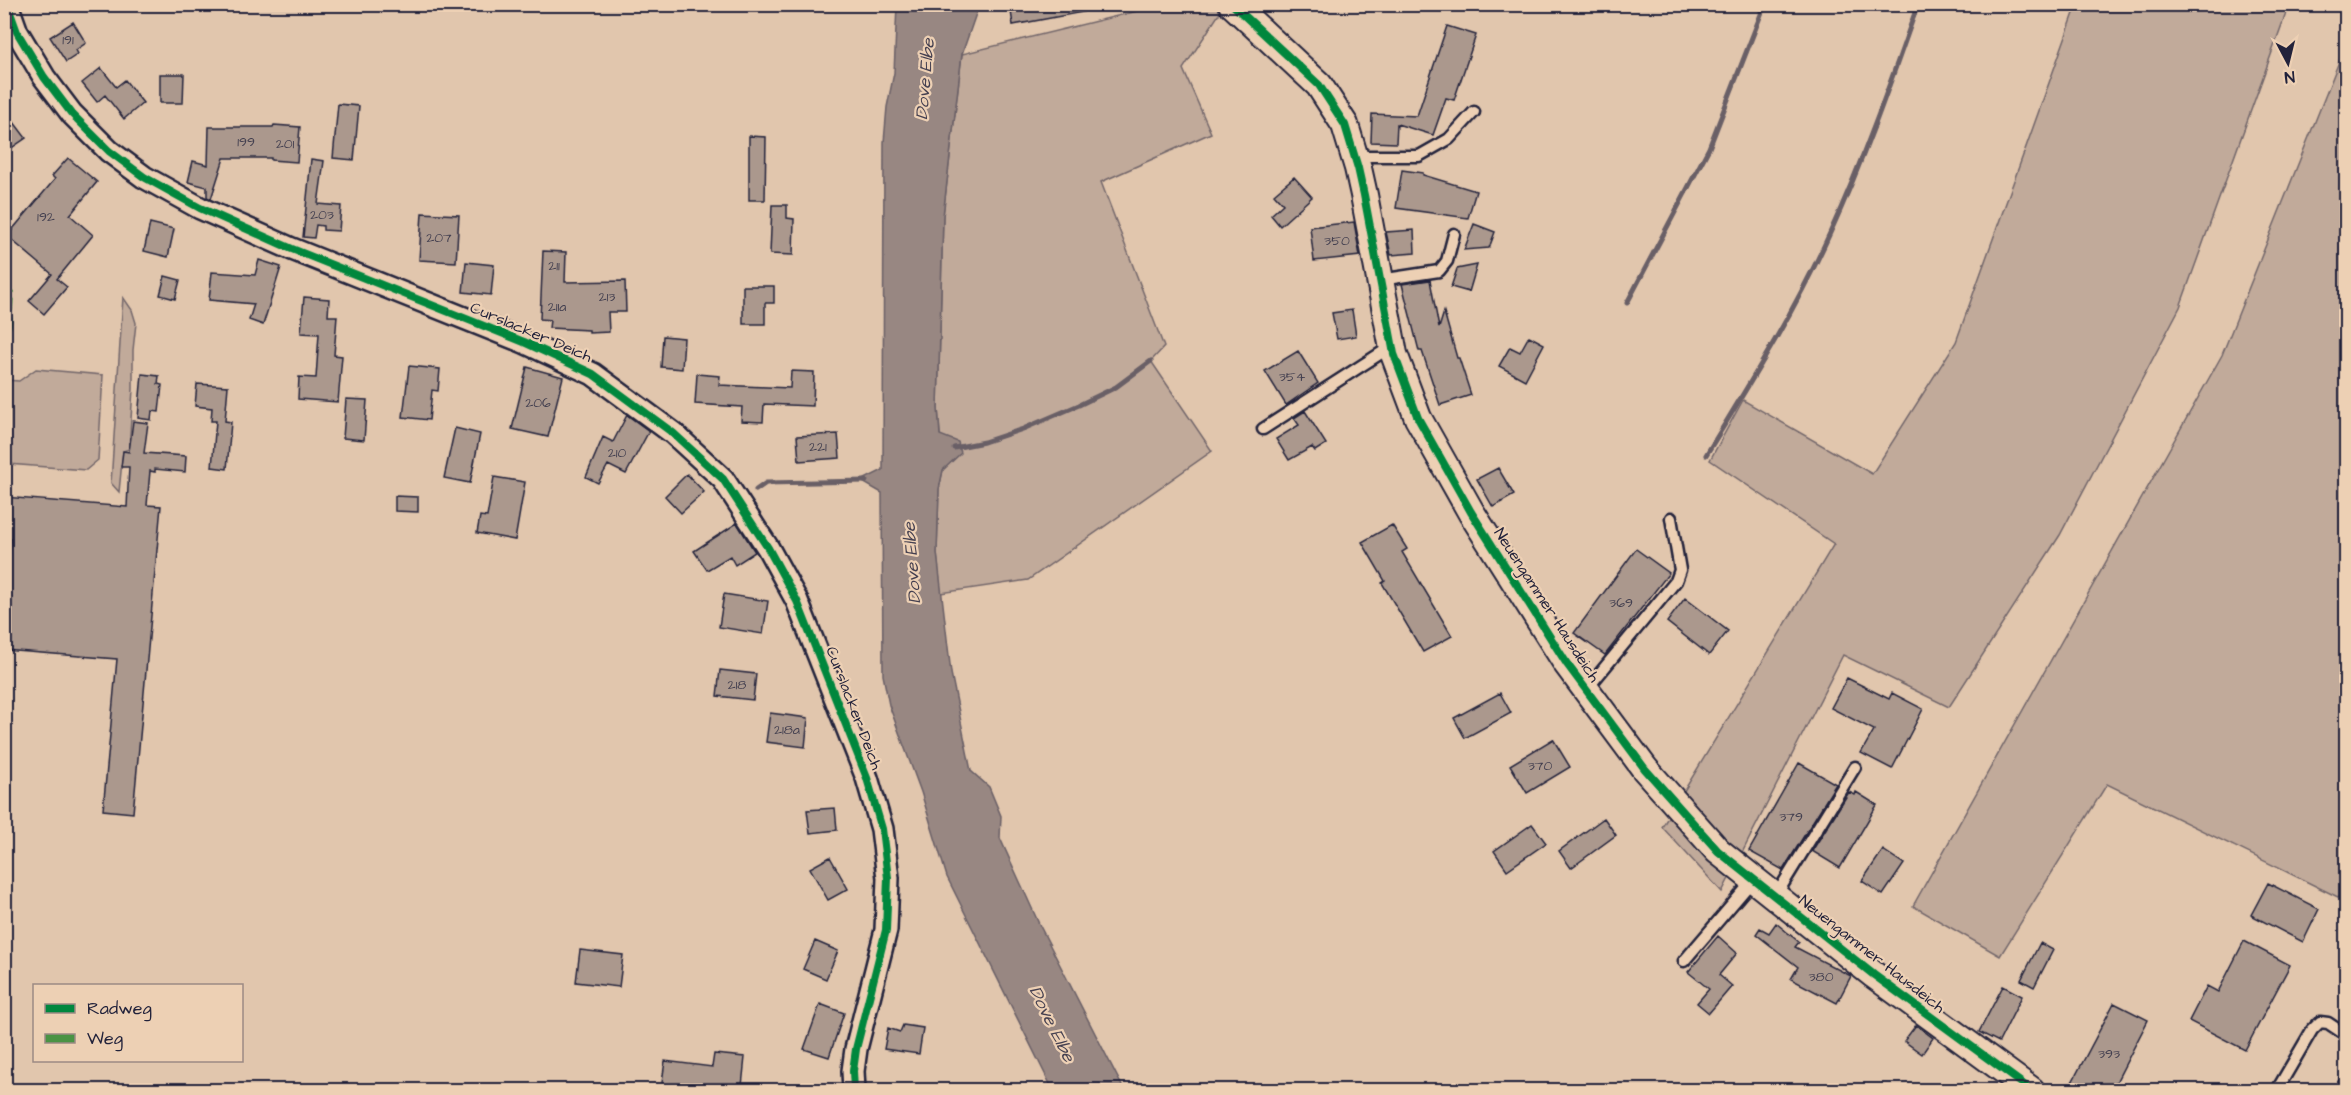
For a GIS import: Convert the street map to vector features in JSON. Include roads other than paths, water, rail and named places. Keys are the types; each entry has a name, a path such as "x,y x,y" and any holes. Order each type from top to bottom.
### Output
{"street":[{"name":"Curslacker Deich","path":"7,4 17,32 44,77 72,114 109,151 144,177 200,208 292,249 524,342 593,374 673,433 723,479 768,548 797,601 867,778 882,830 888,879 885,930 856,1049 853,1071 854,1090"},
{"name":"Neuengammer Hausdeich","path":"1232,4 1319,85 1345,125 1364,195 1393,346 1418,418 1466,503 1567,664 1586,690 1645,769 1718,851 1874,975 2031,1090"}],"lane":[{"path":"1355,156 1419,156 1449,139 1474,112"},
{"path":"1380,280 1439,271 1447,261 1454,234"},
{"path":"1263,429 1393,346"},
{"path":"1586,690 1676,581 1680,570 1671,518"},
{"path":"1775,897 1855,767"},
{"path":"1684,961 1754,879"},
{"path":"2277,1090 2312,1030 2320,1022 2328,1023 2346,1035"},
{"path":"2341,1090 2346,1082"}],"water":[{"name":"Dove Elbe","path":"897,5 979,5 962,54 943,216 938,408 940,435 958,442 961,453 943,470 939,489 937,553 951,673 971,771 989,787 1001,816 1000,838 1040,926 1124,1090 1053,1090 947,877 921,792 889,705 883,675 882,493 861,481 883,470 884,142 887,107 894,73"}],"waterway":[{"path":"1627,303 1709,148 1765,4"},
{"path":"1706,455 1771,346 1816,262 1866,148 1918,4"},
{"path":"954,448 984,442 1023,429 1079,405 1116,387 1151,361"},
{"path":"756,490 766,483 866,481"}]}
